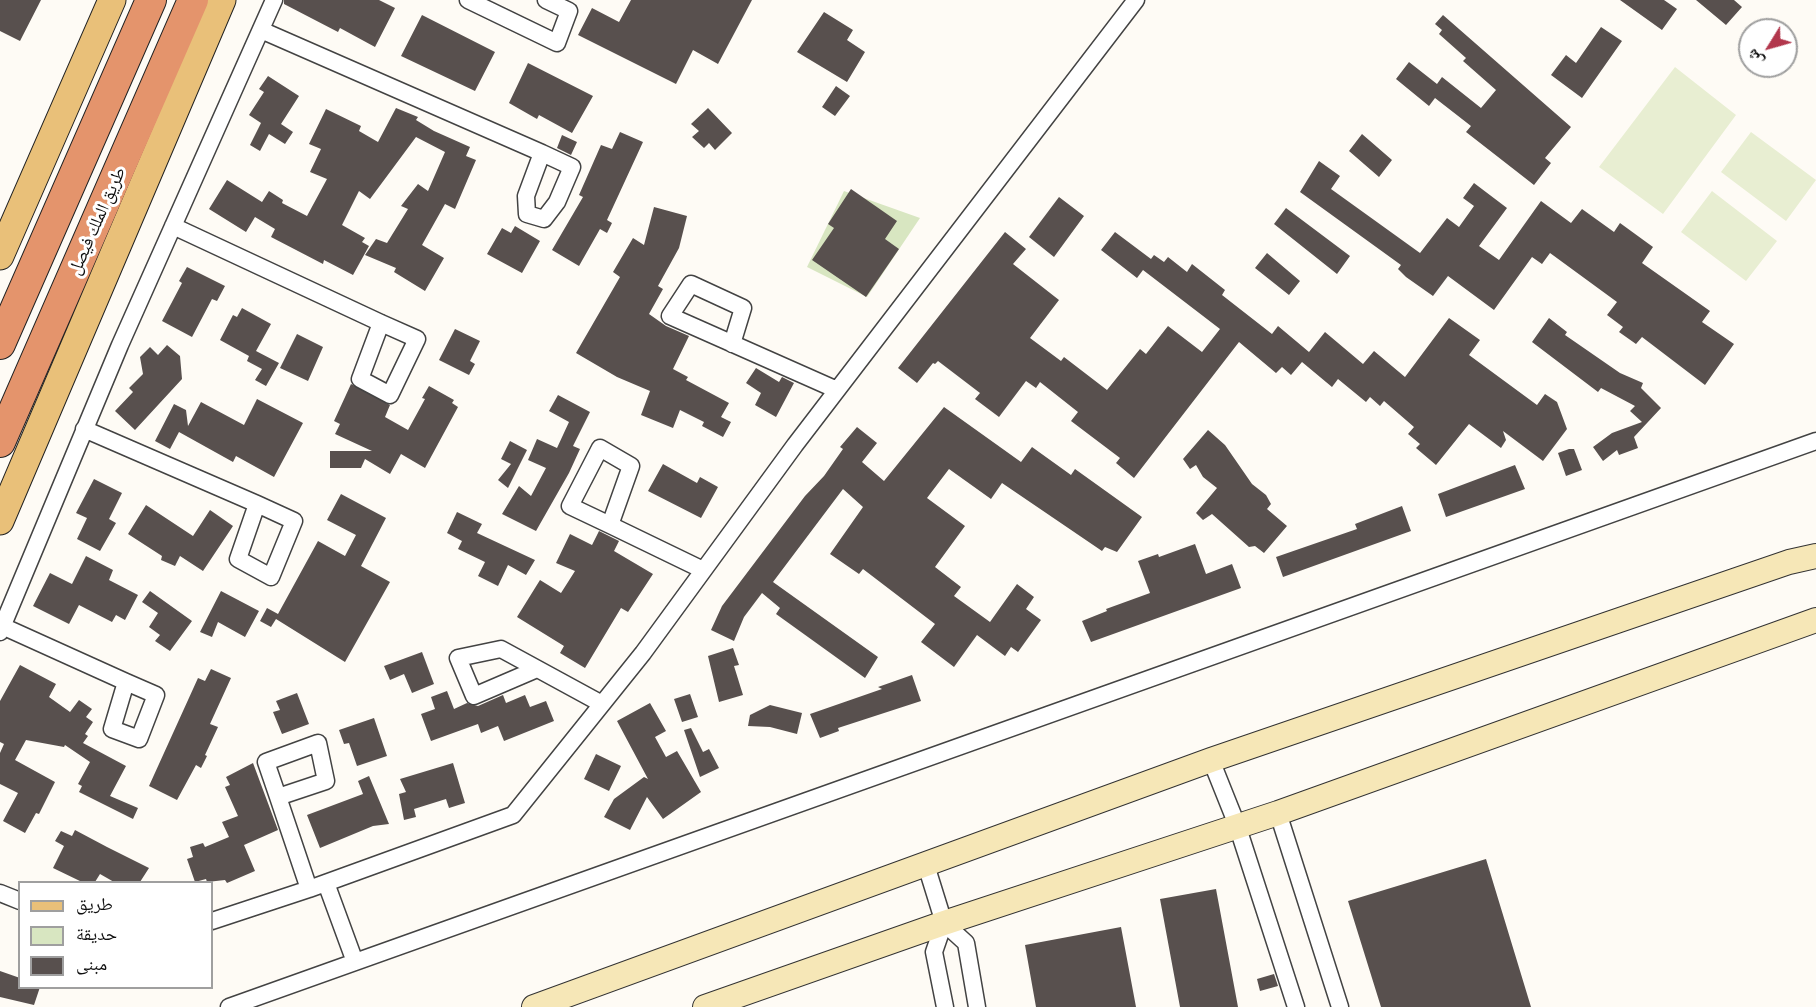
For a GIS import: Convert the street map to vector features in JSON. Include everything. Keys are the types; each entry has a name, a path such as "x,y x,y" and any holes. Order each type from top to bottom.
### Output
{"highway":[{"path":"0,344 151,0"},
{"name":"طريق الملك فيصل","path":"0,442 194,0"}],"main road":[{"path":"0,256 112,0"},
{"path":"146,110 212,0"},
{"path":"0,521 222,0"},
{"path":"33,180 103,110"},
{"path":"110,262 120,168"},
{"path":"534,1007 1211,760 1789,562 1816,556"},
{"path":"705,1007 944,923 1278,813 1816,620"}],"street":[{"path":"126,682 1,629 84,429 274,0"},
{"path":"468,0 557,44 569,11 546,0"},
{"path":"213,921 326,883 513,814 602,704 837,390 1136,0"},
{"path":"261,30 542,153"},
{"path":"174,226 381,322"},
{"path":"732,344 837,390"},
{"path":"84,429 256,504"},
{"path":"229,1007 1816,441"},
{"path":"610,525 631,466 600,448 570,506 703,570"},
{"path":"537,669 602,704"},
{"path":"1211,760 1237,825 1296,1007"},
{"path":"278,797 309,889"},
{"path":"1278,813 1340,1007"},
{"path":"926,865 944,923 966,943 978,1007"},
{"path":"326,883 355,962"},
{"path":"0,893 18,900"},
{"path":"944,923 934,952 945,1007"}],"green space":[{"path":"1675,67 1736,115 1663,214 1599,167"},
{"path":"1751,132 1816,180 1786,221 1721,172"},
{"path":"844,191 920,218 867,297 807,267"},
{"path":"1712,191 1777,241 1746,281 1681,232"}],"building":[{"path":"0,0 41,0 20,41 0,31"},
{"path":"284,0 379,0 395,8 375,47 340,28 338,32 284,4"},
{"path":"631,0 752,0 718,64 693,50 676,84 578,35 592,8 619,22"},
{"path":"1620,0 1664,0 1677,9 1662,30"},
{"path":"1696,0 1734,0 1742,7 1726,25"},
{"path":"824,12 853,30 847,40 865,52 847,82 797,52"},
{"path":"422,15 495,52 475,91 401,56"},
{"path":"1443,15 1571,127 1545,158 1551,163 1534,185 1466,132 1471,126 1435,98 1429,106 1396,79 1409,62 1437,84 1442,77 1481,108 1496,90 1463,61 1466,58 1439,34 1442,30 1435,24"},
{"path":"1601,27 1622,41 1582,98 1551,75 1566,55 1576,63"},
{"path":"528,63 593,96 572,133 539,115 537,119 509,103"},
{"path":"268,76 299,96 281,124 293,132 285,144 269,134 260,151 250,145 261,123 249,115 264,92 259,89"},
{"path":"836,86 850,96 835,116 822,107"},
{"path":"396,108 418,117 416,120 434,131 470,147 466,156 476,160 455,209 445,204 422,245 444,258 425,291 394,272 396,268 365,255 376,239 387,243 408,209 401,206 418,184 428,191 445,152 416,137 370,199 359,191 342,225 365,238 362,242 369,246 353,275 324,260 323,264 271,237 275,229 255,217 246,232 209,209 227,180 262,202 269,191 283,200 282,203 307,216 327,179 310,172 321,149 309,144 326,109 361,126 359,131 378,142"},
{"path":"708,108 732,133 715,150 709,143 704,148 692,137 699,131 691,124"},
{"path":"620,132 643,142 607,220 612,223 607,233 600,229 579,266 552,250 583,197 579,195 601,145 612,149"},
{"path":"1362,134 1392,160 1379,177 1349,151"},
{"path":"562,135 577,142 571,155 557,148"},
{"path":"1319,161 1340,176 1331,189 1420,253 1447,218 1459,227 1474,206 1463,198 1474,183 1507,208 1479,246 1499,260 1541,201 1571,223 1582,209 1614,232 1620,223 1653,247 1642,263 1710,311 1702,322 1734,344 1705,385 1642,337 1636,344 1619,332 1623,327 1607,315 1617,302 1550,253 1542,264 1532,257 1494,310 1448,276 1433,296 1406,277 1398,269 1401,265 1300,192"},
{"path":"851,189 897,221 885,239 899,249 866,297 812,260 834,228 828,224"},
{"path":"1059,197 1084,216 1054,257 1029,237"},
{"path":"654,207 687,216 679,248 658,286 663,289 649,314 666,326 689,336 673,369 688,377 686,380 729,403 721,417 731,422 723,437 702,426 704,422 680,410 673,428 641,415 650,391 617,377 576,353 620,277 613,272 633,238 644,245"},
{"path":"1286,208 1350,256 1337,274 1274,224"},
{"path":"515,226 540,241 522,273 487,254 502,228 511,233"},
{"path":"1005,232 1026,249 1013,264 1059,300 1030,338 1061,361 1064,357 1107,390 1140,349 1146,354 1168,326 1202,352 1220,329 1143,270 1137,278 1101,250 1115,232 1151,259 1154,255 1164,262 1168,257 1187,272 1192,264 1225,290 1222,295 1272,334 1278,326 1309,352 1325,332 1363,364 1374,351 1405,377 1449,318 1480,340 1469,355 1537,405 1545,394 1557,402 1567,429 1543,461 1503,431 1506,440 1501,448 1469,424 1436,465 1416,448 1420,444 1408,434 1414,427 1384,401 1380,406 1370,397 1366,402 1338,379 1332,387 1302,362 1291,375 1282,367 1276,373 1239,342 1134,478 1116,463 1120,458 1071,421 1078,412 1040,382 1036,388 1026,381 999,417 975,399 980,393 938,361 933,363 917,383 898,368"},
{"path":"1267,253 1300,281 1289,295 1255,268"},
{"path":"187,267 225,286 217,301 212,299 192,337 162,321 182,283 179,281"},
{"path":"242,308 271,324 256,351 279,363 266,386 255,380 262,369 247,361 249,356 220,340 233,315 237,317"},
{"path":"1549,318 1567,332 1565,335 1620,373 1643,383 1641,388 1661,408 1634,437 1638,448 1619,455 1617,450 1603,461 1593,447 1612,433 1642,422 1630,411 1635,406 1601,388 1598,392 1532,342"},
{"path":"455,329 480,341 470,361 475,364 469,375 439,360"},
{"path":"297,334 323,347 308,381 280,368"},
{"path":"167,345 180,356 182,379 135,430 115,411 133,392 129,388 143,374 140,357 150,347 158,355"},
{"path":"756,368 779,382 782,377 794,383 776,417 755,405 761,393 746,383"},
{"path":"351,384 390,405 385,417 408,430 425,399 422,398 429,386 454,400 452,403 458,407 425,468 401,454 390,474 365,459 361,468 330,468 330,451 372,451 335,434 340,424 334,421"},
{"path":"558,395 590,412 573,446 580,449 536,531 502,514 519,486 531,496 546,468 528,460 537,439 557,448 569,422 549,411"},
{"path":"257,399 303,423 274,477 236,456 233,462 179,432 170,449 155,441 174,404 186,410 188,426 201,402 244,425"},
{"path":"944,407 1021,462 1032,447 1071,475 1075,469 1142,517 1117,552 1105,547 1102,551 1002,483 991,499 949,469 927,498 965,526 935,567 961,587 954,596 990,622 1017,584 1034,597 1026,609 1041,620 1018,652 1011,647 1005,656 977,635 954,667 921,642 935,624 863,569 859,574 830,554 863,507 843,489 773,582 878,657 865,678 776,614 780,608 762,593 744,617 734,641 711,630 722,606 805,496 824,476 843,449 840,447 857,427 877,443 862,462 884,481"},
{"path":"1208,430 1225,445 1252,484 1266,495 1271,504 1267,509 1287,526 1264,553 1255,546 1249,547 1212,514 1203,520 1196,513 1217,488 1203,477 1196,465 1190,469 1183,459"},
{"path":"510,441 527,450 508,488 498,480 511,464 501,459"},
{"path":"1574,449 1582,470 1566,476 1558,453"},
{"path":"663,464 697,483 700,477 718,487 701,518 648,491"},
{"path":"1515,465 1525,489 1446,517 1438,494"},
{"path":"94,479 122,493 109,519 116,523 100,551 77,539 87,518 76,513"},
{"path":"341,494 386,518 361,566 390,582 345,662 276,619 271,627 260,621 267,608 278,614 318,541 345,556 356,535 327,520"},
{"path":"146,505 193,536 210,510 233,526 203,571 180,556 175,566 161,560 162,556 128,534"},
{"path":"1402,506 1411,531 1283,577 1276,557 1357,529 1355,524"},
{"path":"457,512 482,524 477,533 535,560 526,575 508,565 498,586 478,576 485,562 458,549 462,541 447,533"},
{"path":"599,531 619,541 614,551 653,574 628,612 621,608 585,668 560,653 564,646 517,617 540,580 561,593 575,571 556,563 570,534 592,545"},
{"path":"1195,544 1206,574 1232,564 1241,588 1091,642 1082,621 1107,611 1106,609 1150,593 1138,561 1158,554 1159,557"},
{"path":"86,556 113,570 109,580 138,595 125,620 116,615 112,622 79,605 69,624 33,606 50,573 72,584"},
{"path":"150,591 192,621 170,651 155,641 160,635 149,627 158,613 142,602"},
{"path":"221,591 259,611 245,637 218,622 212,637 200,632"},
{"path":"733,648 739,665 734,666 743,695 719,702 708,656"},
{"path":"422,652 434,684 412,693 404,674 390,680 384,666"},
{"path":"20,665 56,684 49,697 70,712 79,700 92,709 86,717 93,722 85,734 88,736 83,743 126,766 110,796 138,808 133,819 79,792 82,786 78,784 90,762 65,745 64,747 26,740 15,760 55,782 39,814 36,813 25,833 3,821 18,793 0,784 0,753 4,744 0,742 0,701"},
{"path":"211,669 231,678 210,724 218,727 205,755 207,756 201,768 196,765 177,800 149,786 198,678 205,681"},
{"path":"912,675 921,701 838,728 839,731 820,738 810,714 882,689 878,687"},
{"path":"447,691 454,709 467,703 478,706 503,695 506,703 525,695 530,707 546,701 554,721 504,741 498,726 481,733 478,724 431,741 421,714 435,709 431,697"},
{"path":"297,693 309,724 282,734 273,712 280,710 276,701"},
{"path":"690,694 698,717 682,722 674,699"},
{"path":"650,703 666,731 655,737 666,757 677,751 701,792 663,819 647,797 630,830 604,817 614,799 644,777 648,779 617,721"},
{"path":"770,705 802,713 797,734 770,727 748,726 750,715"},
{"path":"374,718 387,756 357,766 349,743 344,744 339,730"},
{"path":"691,728 703,752 709,749 719,768 700,777 684,730"},
{"path":"596,754 621,766 609,791 584,779"},
{"path":"253,763 278,830 244,845 255,871 227,883 225,880 195,881 187,859 193,857 190,847 203,843 205,847 229,837 222,822 238,816 225,787 230,785 226,777"},
{"path":"453,763 465,803 449,808 446,799 414,809 416,817 404,820 399,794 406,792 400,779"},
{"path":"369,776 389,824 373,826 320,848 307,815 363,794 358,781"},
{"path":"75,830 149,868 141,881 112,881 100,874 96,881 80,881 53,868 64,846 55,841 61,831 72,836"},
{"path":"1486,859 1531,1007 1381,1007 1348,901"},
{"path":"1216,889 1238,1007 1180,1007 1160,899"},
{"path":"1121,927 1136,1007 1036,1007 1025,945"},
{"path":"0,971 18,977 18,989 39,989 34,1005 0,997"},
{"path":"1274,974 1278,986 1260,991 1257,979"}]}
